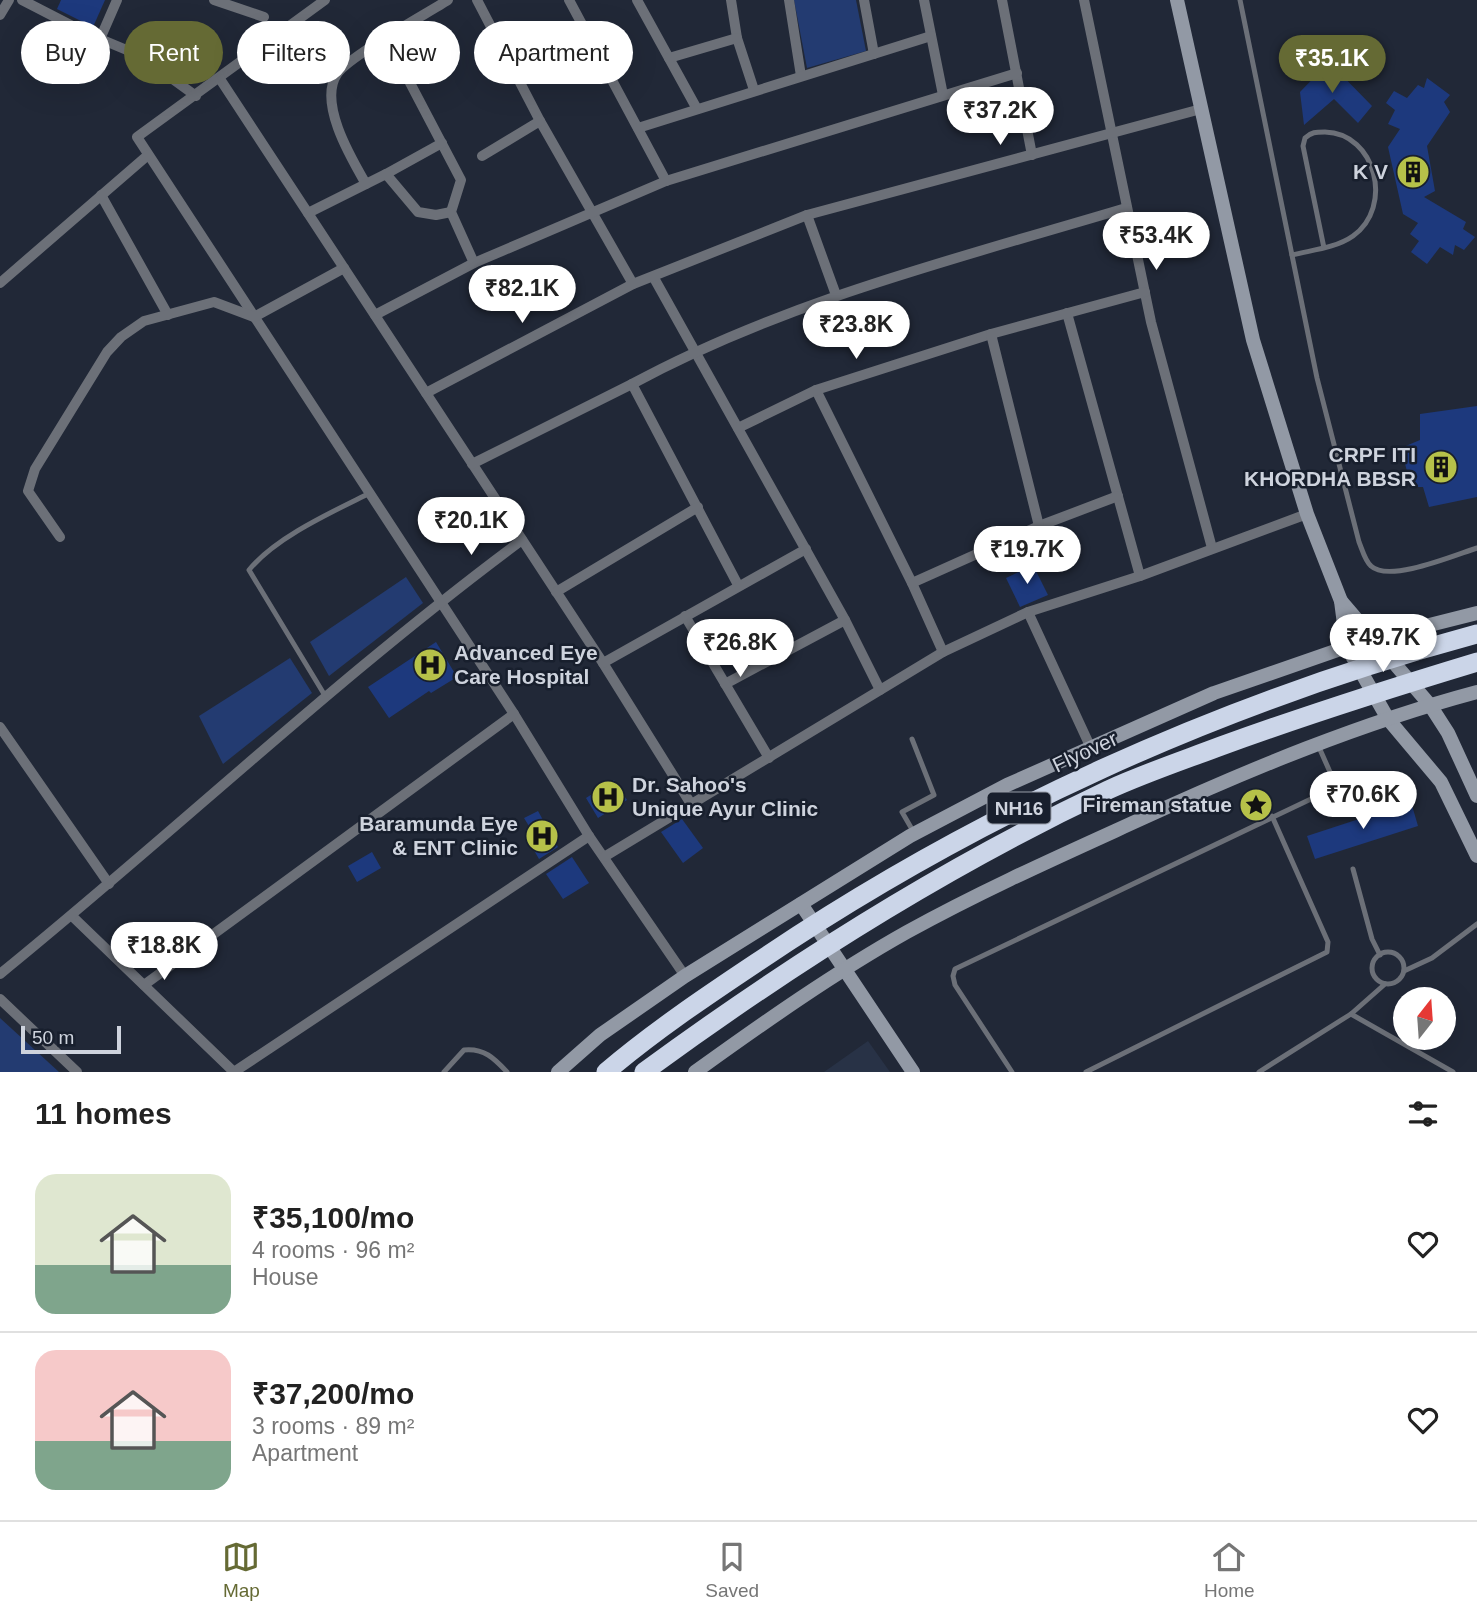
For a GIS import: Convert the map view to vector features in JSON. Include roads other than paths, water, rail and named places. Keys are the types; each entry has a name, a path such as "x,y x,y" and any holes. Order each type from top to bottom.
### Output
{"highway":[{"name":"Flyover","path":"606,1072 700,1000 791,939 923,859 1013,811 1184,732 1294,692 1477,634"},
{"name":"NH16","path":"644,1072 779,974 852,929 931,883 1110,789 1309,714 1477,662"}],"street":[{"path":"0,15 9,0"},
{"path":"22,0 64,21"},
{"path":"108,21 117,0"},
{"path":"214,0 264,17"},
{"path":"223,77 325,0"},
{"path":"415,21 448,0"},
{"path":"477,0 541,121 633,284"},
{"path":"569,0 666,181"},
{"path":"637,0 697,109"},
{"path":"731,0 737,38 754,90"},
{"path":"789,0 801,76"},
{"path":"864,0 874,54"},
{"path":"924,0 943,95"},
{"path":"1002,0 1032,155"},
{"path":"1084,0 1145,292 1212,548"},
{"path":"1177,0 1254,340 1307,514 1341,601 1347,647 1388,719 1441,782 1477,856"},
{"path":"638,128 931,36"},
{"path":"668,58 737,38"},
{"path":"110,43 141,56 196,96"},
{"path":"364,55 337,73 331,93 345,148 366,184"},
{"path":"375,315 474,263 666,181 1017,73"},
{"path":"213,84 137,138 514,714 589,836 685,976"},
{"path":"223,84 603,663 691,804"},
{"path":"411,84 461,180 451,212 474,263"},
{"path":"426,393 633,284 654,278 807,215 1201,109"},
{"path":"482,156 541,121"},
{"path":"308,213 442,143"},
{"path":"0,283 148,155"},
{"path":"386,174 418,212 436,215 451,212"},
{"path":"101,195 168,315"},
{"path":"472,464 696,353 836,295 1126,208"},
{"path":"807,215 836,295"},
{"path":"60,537 28,491 35,469 107,352 121,337 144,321 214,302 254,317 344,268"},
{"path":"654,278 845,620 880,690"},
{"path":"738,428 816,390 991,334 1145,292"},
{"path":"1067,313 1140,576"},
{"path":"991,334 1039,526"},
{"path":"632,384 738,586"},
{"path":"816,390 912,583 943,652"},
{"path":"912,583 1039,526 1118,496"},
{"path":"556,592 698,507"},
{"path":"604,857 943,652 1028,612 1140,576 1307,514"},
{"path":"0,974 72,916 324,694 440,600 522,540"},
{"path":"603,663 806,549"},
{"path":"1341,601 1377,639 1430,705 1448,733 1477,796"},
{"path":"1028,612 1090,746"},
{"path":"558,1072 600,1035 685,976 800,904 915,834 1090,746 1214,693 1347,647 1477,613"},
{"path":"684,616 769,758"},
{"path":"725,684 845,620"},
{"path":"695,1072 905,933 992,887 1195,794 1388,719 1477,692"},
{"path":"144,985 514,714"},
{"path":"0,727 109,884"},
{"path":"72,916 234,1072 589,836"},
{"path":"800,904 847,970 913,1072"},
{"path":"0,999 77,1072"}],"lane":[{"path":"1240,0 1317,378 1359,542 1369,566 1382,572 1402,571 1477,548"},
{"path":"1292,255 1324,248 1350,238 1361,228 1374,199 1376,180 1372,164 1353,140 1337,132 1315,132 1305,138 1303,146 1324,248"},
{"path":"324,694 249,570 259,558 305,528 370,493"},
{"path":"912,739 934,794 902,812 915,834"},
{"path":"1012,1072 955,985 953,976 956,969 1311,799 1326,786 1330,772 1318,745"},
{"path":"1086,1072 1327,952 1328,942 1272,816"},
{"path":"1353,869 1372,939 1380,955"},
{"path":"1259,1072 1350,1014 1385,984 1399,979 1404,971 1432,958 1477,924"},
{"path":"1385,984 1376,978 1372,968 1380,955 1390,952 1399,957 1404,971"},
{"path":"1350,1014 1453,1072"},
{"path":"444,1072 464,1050 472,1049 493,1057 507,1072"}],"place":[{"name":"K V","path":"1413,172"},
{"name":"CRPF ITI KHORDHA BBSR","path":"1441,467"},
{"name":"Advanced Eye Care Hospital","path":"430,665"},
{"name":"Dr. Sahoo's Unique Ayur Clinic","path":"608,797"},
{"name":"Fireman statue","path":"1256,805"},
{"name":"Baramunda Eye & ENT Clinic","path":"542,836"}]}
